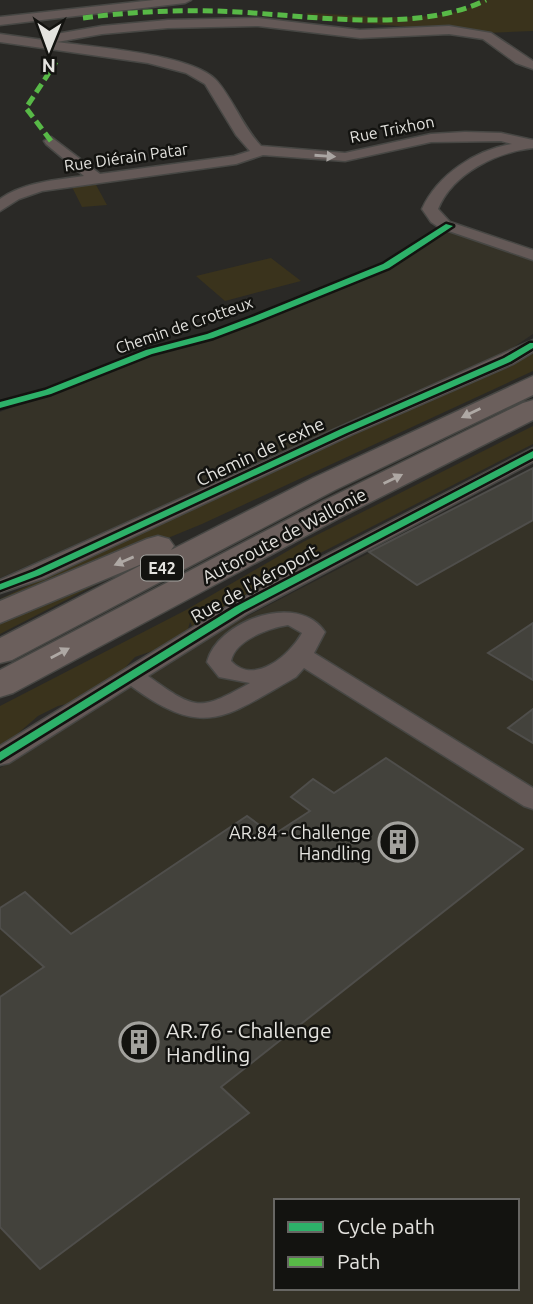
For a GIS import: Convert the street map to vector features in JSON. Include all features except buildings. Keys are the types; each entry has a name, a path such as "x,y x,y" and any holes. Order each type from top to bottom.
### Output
{"highway":[{"name":"Autoroute de Wallonie","path":"0,652 324,484 533,384"},
{"name":"Autoroute de Wallonie","path":"0,685 332,509 533,409"},
{"path":"0,613 287,489 324,484"}],"street":[{"path":"0,21 185,0"},
{"path":"56,62 51,45 55,38 102,30 168,24 258,22 360,34 449,30 486,36 520,60 533,65"},
{"path":"0,38 149,59 190,71 209,81 243,135 257,150"},
{"name":"Rue Trixhon","path":"257,150 351,156 431,138 456,136 494,137 533,144"},
{"path":"51,141 95,178"},
{"path":"533,144 484,156 434,198 430,208 436,219 445,225 533,256"},
{"name":"Rue Diérain Patar","path":"0,206 14,196 40,187 236,160 256,154 257,150"},
{"name":"Chemin de Fexhe","path":"0,587 37,573 344,431 507,360 533,345"},
{"name":"Rue de l'Aéroport","path":"0,757 278,587 533,454"},
{"path":"131,675 188,712 208,713 226,707 288,672 302,656 533,800"}],"shaded area":[{"path":"482,0 533,0 533,31 485,33 310,19 306,13 424,16 448,14"},
{"path":"95,183 107,205 82,207 71,185"},
{"path":"449,229 533,258 533,334 502,355 0,578 0,412 146,355 221,335 391,265"},
{"path":"271,258 301,281 225,301 196,276"},
{"path":"533,353 533,371 202,524 0,607 0,599 246,482"},
{"path":"533,426 533,444 299,564 193,628 190,622 188,629 155,650 135,657 120,673 83,700 58,706 38,716 0,749 0,706 186,610 303,542"},
{"path":"533,468 533,1304 0,1304 0,768 217,632"},
{"path":"165,549 0,634 0,618"}],"marked path":[{"path":"83,18 200,11 398,19 465,10 486,0"},
{"path":"51,141 26,108 43,78 56,62"}],"cycle path":[{"name":"Chemin de Crotteux","path":"0,405 48,392 149,352 210,336 255,319 386,266 449,226"},
{"path":"0,587 37,573 344,431 507,360 533,345"},
{"path":"0,757 239,609 533,454"}],"place":[{"name":"AR.84 - Challenge Handling","path":"398,842"},
{"name":"AR.76 - Challenge Handling","path":"139,1042"}]}
